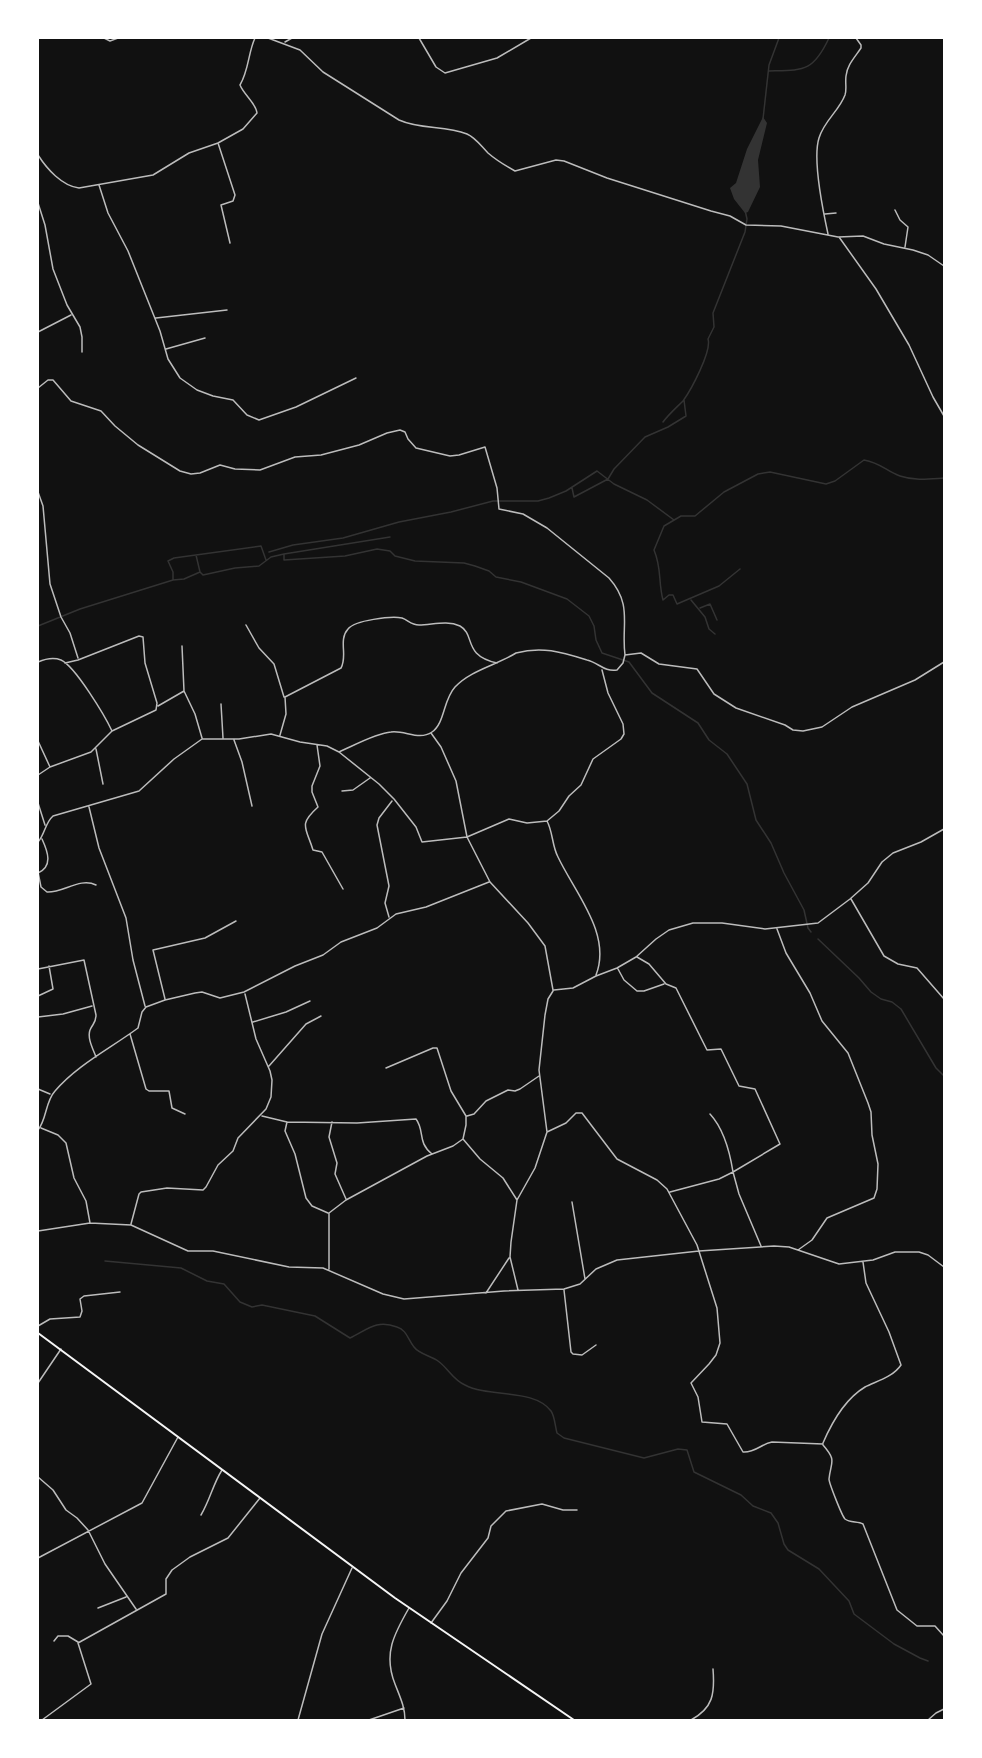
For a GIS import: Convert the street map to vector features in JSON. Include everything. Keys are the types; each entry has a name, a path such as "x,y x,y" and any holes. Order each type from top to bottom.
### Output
{"main road":[{"path":"38,1333 409,1608 574,1720"}],"street":[{"path":"104,38 110,41 118,38"},
{"path":"38,155 48,170 69,186 79,188 153,174 189,153 243,129 257,113 256,107 244,94 240,85 248,66 255,38"},
{"path":"268,38 300,50 323,72 399,120 410,125 442,127 474,137 493,156 515,171 556,160 564,161 607,178 711,211 725,213 746,225 781,226 838,237 863,236 928,255 945,266"},
{"path":"284,43 292,38"},
{"path":"419,38 436,67 445,73 451,73 497,58 531,38"},
{"path":"828,234 818,160 819,139 826,122 835,113 846,92 847,70 861,48 856,38"},
{"path":"218,142 235,195 233,201 221,205 230,243"},
{"path":"99,185 108,213 128,250 165,350 173,369 180,378 197,390 233,400 242,411 255,419 272,416 296,407 356,378"},
{"path":"38,203 45,225 53,269 72,315 80,327 82,352"},
{"path":"895,210 900,220 908,227 905,248"},
{"path":"824,214 836,213"},
{"path":"838,237 876,289 909,345 945,416"},
{"path":"155,318 227,310"},
{"path":"38,332 72,315"},
{"path":"165,350 205,338"},
{"path":"38,388 48,380 53,380 71,401 101,411 119,430 138,445 180,471 191,474 220,465 236,469 260,470 295,457 321,455 359,445 400,430 405,432 416,448 441,454 459,455 485,447 497,488 499,509 523,514 547,528 617,588 625,613 626,655 617,670 602,669 589,660 545,649 516,653 471,676 455,687 446,699 440,722 431,732 414,735 400,731 387,732 339,752"},
{"path":"38,492 43,510 50,584 61,617 70,633 78,660"},
{"path":"285,697 341,668 344,663 343,643 346,630 354,624 365,621 401,618 415,625 439,623 458,626 465,632 477,655 498,663"},
{"path":"246,625 259,648 274,664 285,697 287,707 280,735"},
{"path":"65,663 142,636 145,663 157,706"},
{"path":"182,646 184,691 195,714 202,739"},
{"path":"626,655 641,653 659,664 697,669 714,694 736,708 773,720 794,730 803,731 822,727 852,707 915,680 945,662"},
{"path":"38,662 54,659 65,663 100,709 112,730"},
{"path":"38,842 45,826 56,814 139,791 174,759 202,739 233,739 267,734 327,746 339,752 394,799 416,827 422,842 467,837 509,819 527,823 547,821 560,811 568,796 581,785 594,759 621,739 624,734 623,724 608,693 602,669"},
{"path":"38,775 50,767 88,754 112,730 156,710 157,706 184,691"},
{"path":"221,704 223,739"},
{"path":"431,732 441,747 456,781 467,837 490,882 528,923 545,946 553,990 548,999 545,1015 539,1075 547,1131 535,1168 517,1200 510,1257 518,1291"},
{"path":"233,739 242,762 252,806"},
{"path":"38,741 50,767"},
{"path":"317,744 320,766 312,792 318,807 307,817 305,823 313,850 322,852 343,889"},
{"path":"96,748 103,784"},
{"path":"342,791 353,790 371,778"},
{"path":"389,918 385,903 389,886 377,825 379,818 394,799"},
{"path":"38,803 45,826"},
{"path":"89,806 99,848 126,918 133,960 146,1007"},
{"path":"547,821 556,854 595,927 600,956 596,976"},
{"path":"553,990 573,988 618,968 636,957 669,930 693,922 732,924 759,929 818,922 868,883 882,862 893,853 945,829"},
{"path":"41,838 48,863 45,869 38,873 41,887 47,892 54,892 87,882 96,885"},
{"path":"90,1223 86,1201 74,1178 66,1143 58,1135 39,1129 52,1095 67,1078 140,1026 142,1012 146,1007 200,992 220,998 244,992 294,966 323,955 341,942 377,928 389,918 400,913 426,907 490,882"},
{"path":"850,899 884,956 898,964 917,968 945,999"},
{"path":"165,1000 153,950 206,938 236,921"},
{"path":"776,928 786,953 810,993 822,1021 852,1060 871,1112 872,1135 878,1164 877,1189 874,1198 827,1218 812,1240 797,1250"},
{"path":"636,957 649,964 666,984 676,988 707,1050 721,1049 739,1086 755,1089 780,1144 718,1179 669,1192"},
{"path":"38,969 84,960 96,1020 89,1032 96,1057"},
{"path":"38,996 53,989 49,966"},
{"path":"618,968 624,980 637,991 666,984"},
{"path":"131,1225 141,1192 167,1188 203,1190 218,1165 233,1151 238,1138 268,1106 272,1096 272,1080 259,1046 244,992"},
{"path":"252,1022 278,1015 310,1001"},
{"path":"38,1017 63,1014 93,1005"},
{"path":"268,1066 306,1024 321,1016"},
{"path":"130,1034 146,1089 169,1091 172,1108 185,1114"},
{"path":"328,1214 346,1200 432,1154 453,1146 463,1138 466,1116 451,1091 437,1048 386,1068"},
{"path":"466,1116 474,1114 486,1101 508,1090 516,1091 539,1075"},
{"path":"38,1089 52,1095"},
{"path":"547,1131 566,1124 576,1113 581,1112 614,1156 630,1168 657,1180 669,1192 692,1231 717,1308 720,1334 716,1354 691,1383 698,1397 702,1422 727,1424 744,1452 752,1452 764,1443 772,1442 823,1444"},
{"path":"710,1114 726,1144 739,1194 762,1247"},
{"path":"260,1116 287,1122 357,1123 416,1119 419,1122 422,1143 432,1154"},
{"path":"332,1121 329,1137 337,1163 335,1174 346,1200"},
{"path":"287,1122 285,1131 295,1154 306,1198 312,1206 328,1214"},
{"path":"463,1138 480,1159 503,1178 517,1200"},
{"path":"572,1202 585,1280"},
{"path":"328,1214 329,1270"},
{"path":"38,1231 90,1223 131,1225 188,1251 213,1251 290,1267 316,1267 329,1270 383,1294 404,1299 564,1289 573,1287 585,1280 596,1269 617,1260 762,1247 780,1246 839,1264 876,1260 895,1252 914,1251 928,1255 945,1267"},
{"path":"486,1293 510,1257"},
{"path":"823,1444 850,1397 894,1372 901,1365 889,1332 866,1283 862,1262"},
{"path":"564,1289 572,1352 577,1356 582,1355 596,1345"},
{"path":"38,1326 50,1319 80,1317 82,1311 80,1299 84,1296 120,1292"},
{"path":"38,1383 61,1349"},
{"path":"38,1558 144,1501 159,1469 179,1436"},
{"path":"823,1444 833,1458 829,1481 844,1517 849,1521 861,1522 865,1527 895,1606 917,1626 935,1626 945,1636"},
{"path":"201,1515 222,1469"},
{"path":"38,1477 52,1490 66,1510 88,1530 105,1564 136,1610"},
{"path":"78,1643 166,1594 166,1579 172,1570 190,1557 228,1538 261,1497"},
{"path":"431,1623 447,1601 461,1573 488,1538 491,1526 506,1511 542,1504 563,1510 577,1510"},
{"path":"298,1720 322,1634 353,1567"},
{"path":"98,1608 127,1596"},
{"path":"405,1720 404,1708 394,1681 390,1657 394,1634 409,1608"},
{"path":"42,1720 86,1690 91,1684 78,1643 64,1635 58,1636 54,1641"},
{"path":"691,1720 710,1704 713,1691 713,1669"},
{"path":"369,1720 404,1708"},
{"path":"928,1720 945,1709"}],"shaded area":[{"path":"763,117 767,123 758,160 760,187 748,212 745,213 734,199 730,188 736,183 747,149"}],"waterway":[{"path":"763,119 769,65 779,38"},
{"path":"769,71 806,67 818,57 829,38"},
{"path":"663,422 683,401 704,361 708,339 714,327 713,313 745,232 747,219 745,210"},
{"path":"572,488 574,497 608,479 614,469 645,437 686,416 684,400"},
{"path":"740,569 719,586 677,604 673,595 663,600 654,550 664,526 681,516 695,516 724,492 758,474 770,472 826,484 835,481 864,460 906,478 944,478"},
{"path":"269,552 293,545 343,538 399,522 493,501 538,501 566,491 597,471 614,484 647,500 674,520"},
{"path":"200,572 203,575 235,568 259,566 271,557 284,554 390,537"},
{"path":"38,626 80,609 173,580 173,572 168,561 174,558 261,546 266,560"},
{"path":"284,554 284,560 345,556 377,549 390,551 395,556 415,561 464,563 489,571 496,577 521,582 567,599 589,616 602,653 629,662 652,693 698,723 709,740 727,754 747,784 756,820 771,843 804,910 811,932"},
{"path":"173,580 184,579 200,572 196,555"},
{"path":"691,600 705,617 709,629 715,634"},
{"path":"700,608 710,604 717,620"},
{"path":"818,939 871,992 901,1009 936,1068 944,1076"},
{"path":"105,1261 181,1268 207,1281 224,1284 240,1302 252,1307 262,1305 315,1316 350,1338 377,1325 397,1327 405,1333 416,1349 438,1361 461,1383 475,1389 523,1396 543,1404 552,1413 557,1433 564,1438 644,1458 678,1449 687,1450 694,1472 741,1495 753,1506 771,1513 778,1523 788,1550 819,1569 849,1601 854,1614 894,1644 928,1661"}]}
